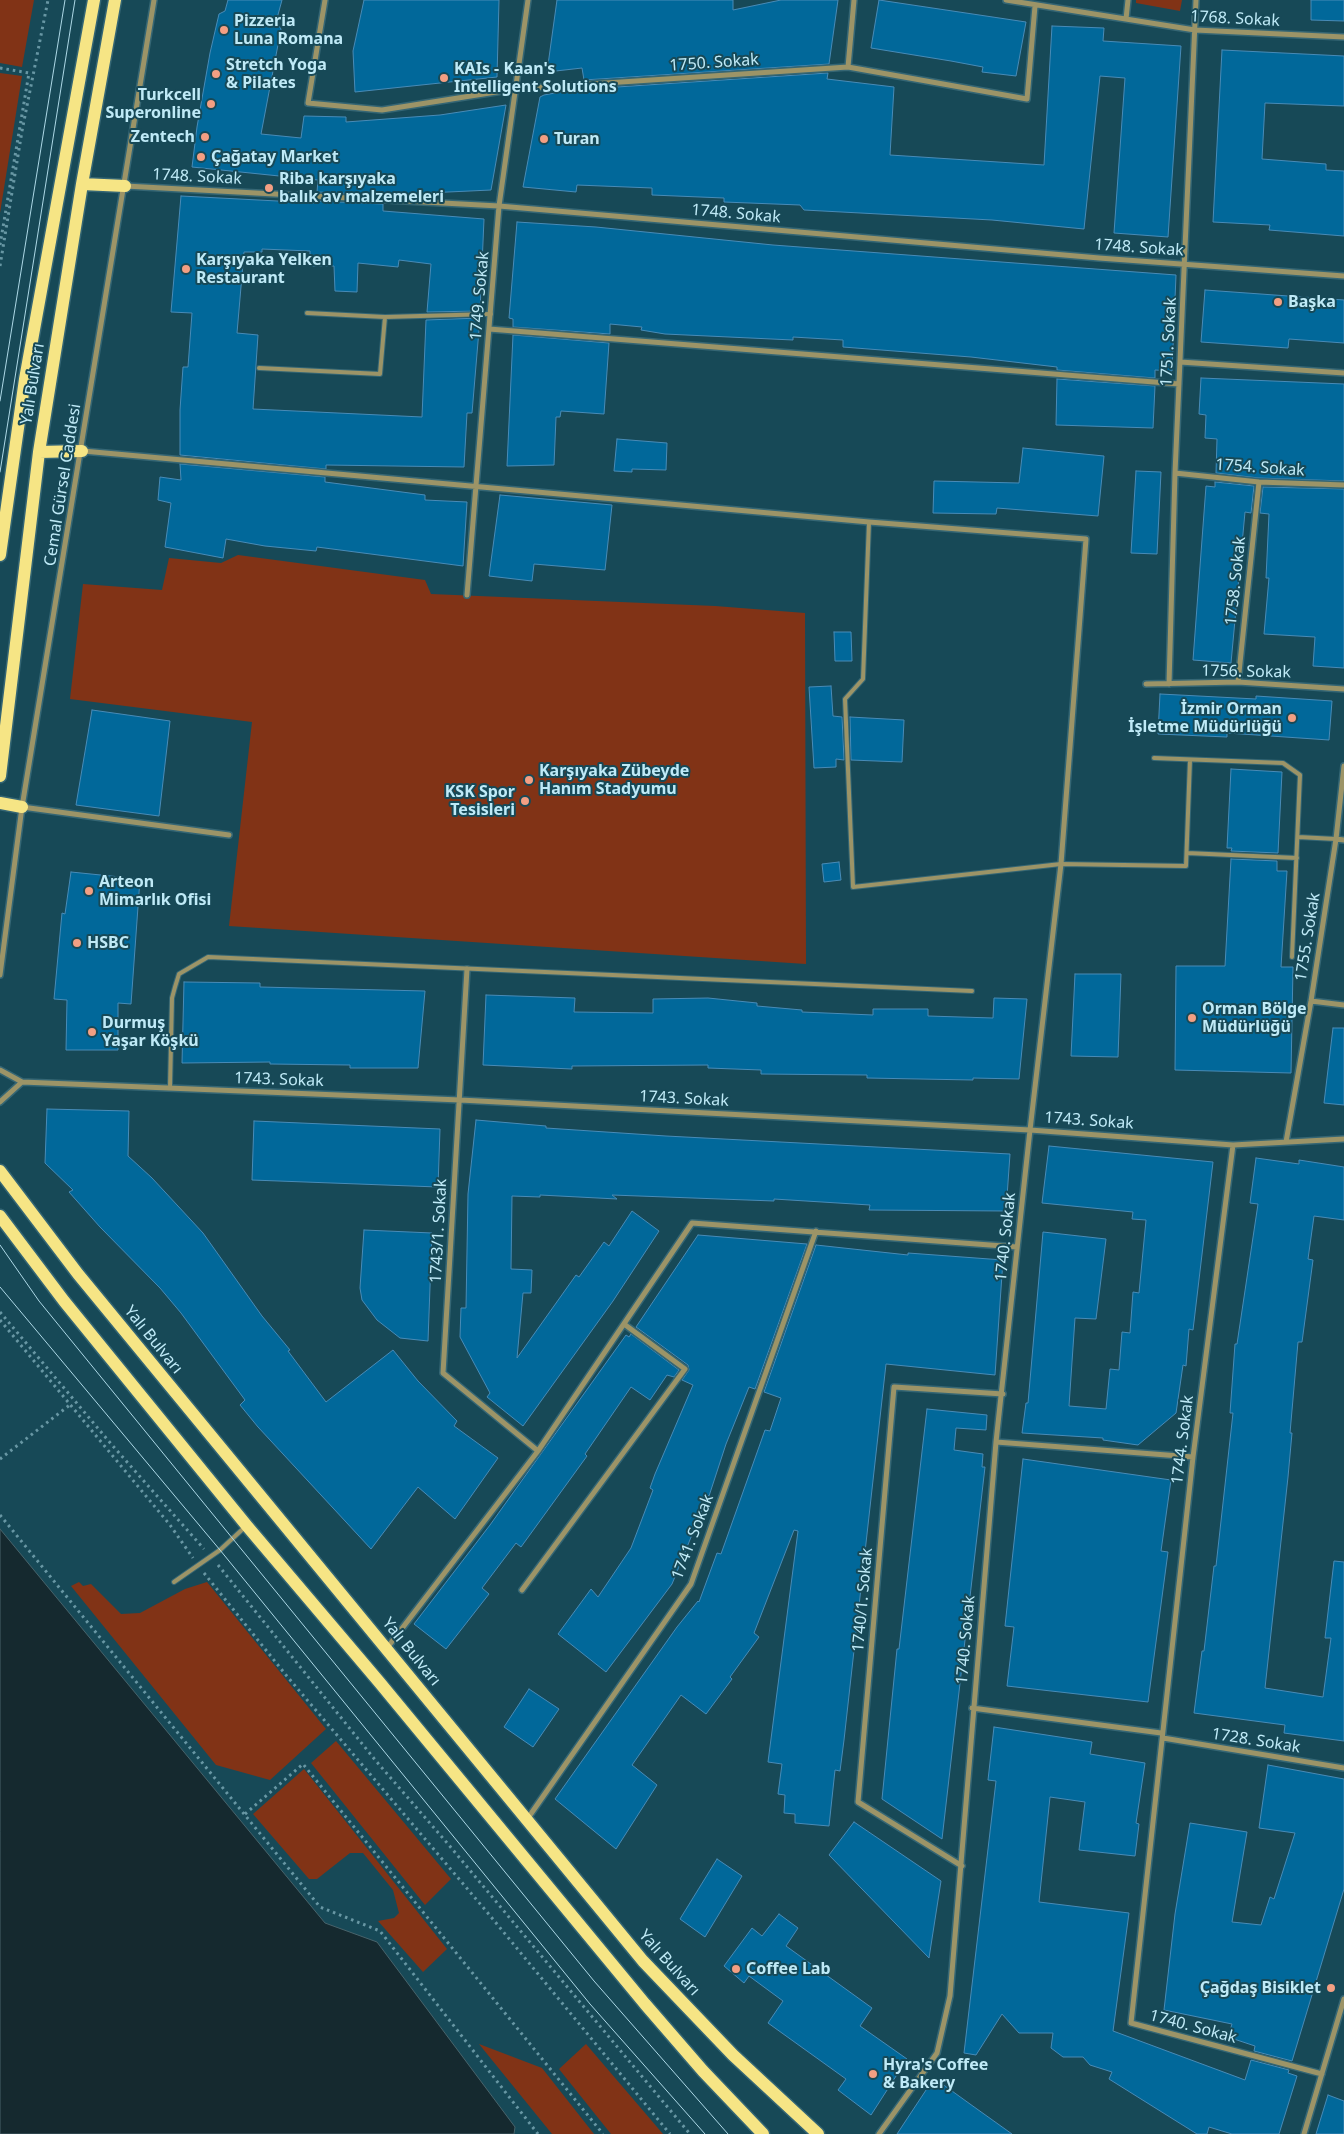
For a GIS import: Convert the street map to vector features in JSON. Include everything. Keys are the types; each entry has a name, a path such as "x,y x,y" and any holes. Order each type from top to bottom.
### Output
{"main road":[{"name":"Yalı Bulvarı","path":"0,556 25,379 94,0"},
{"name":"Yalı Bulvarı","path":"0,776 39,452 114,0"},
{"path":"82,184 124,186"},
{"path":"39,452 82,451"},
{"path":"0,803 22,807"},
{"name":"Yalı Bulvarı","path":"0,1171 78,1274 643,1961 733,2054 818,2134"},
{"path":"0,1216 64,1300 246,1526 374,1675 645,2004 703,2071 763,2134"}],"street":[{"name":"Cemal Gürsel Caddesi","path":"0,975 22,807 82,451 154,0"},
{"name":"1750. Sokak","path":"325,0 308,103 382,110 514,89 848,67 1027,99 1035,6"},
{"name":"1749. Sokak","path":"467,595 499,206 528,0"},
{"path":"848,67 854,0"},
{"name":"1768. Sokak","path":"1006,0 1195,30 1344,37"},
{"path":"1126,19 1128,0"},
{"name":"1751. Sokak","path":"1169,684 1175,473 1196,0"},
{"name":"1748. Sokak","path":"124,186 499,206 1344,276"},
{"path":"489,330 1179,384"},
{"path":"1180,362 1344,373"},
{"path":"82,451 869,522"},
{"name":"1754. Sokak","path":"1175,473 1259,482 1344,485"},
{"name":"1758. Sokak","path":"1238,682 1259,482"},
{"name":"1740. Sokak","path":"869,522 1086,539 1061,864 1017,1246 1003,1394 996,1442 972,1708 962,1866 950,1996 937,2052 879,2134"},
{"name":"1756. Sokak","path":"1146,684 1238,682 1344,689"},
{"name":"1755. Sokak","path":"1286,1142 1311,1001 1336,839 1344,766"},
{"path":"22,807 229,835"},
{"path":"1336,839 1344,840"},
{"name":"1743/1. Sokak","path":"468,969 443,1373 538,1451"},
{"path":"1311,1001 1344,1005"},
{"name":"1743. Sokak","path":"0,1070 22,1082 460,1100 1030,1130 1233,1145 1344,1139"},
{"path":"0,1102 22,1082"},
{"name":"1744. Sokak","path":"1162,1735 1193,1457 1233,1145"},
{"path":"387,1648 538,1451 692,1223 1017,1246"},
{"name":"1741. Sokak","path":"528,1819 691,1584 816,1231"},
{"path":"522,1590 685,1369 624,1324"},
{"name":"1740/1. Sokak","path":"962,1866 858,1802 863,1743 894,1387 1003,1394"},
{"path":"996,1442 1193,1457"},
{"name":"1728. Sokak","path":"972,1708 1162,1735 1344,1768"},
{"name":"1740. Sokak","path":"1162,1735 1131,2023 1322,2074"},
{"path":"1304,2134 1341,2018 1344,1998"}],"lane":[{"path":"307,313 385,317 490,314"},
{"path":"259,368 380,374 385,317"},
{"path":"869,522 863,679 845,699 853,887 1061,864 1186,866 1190,760"},
{"path":"1154,758 1283,763 1300,775 1292,957"},
{"path":"1298,837 1336,839"},
{"path":"1187,853 1297,858"},
{"path":"170,1088 172,998 175,987 179,974 208,957 972,991"},
{"path":"174,1582 211,1557 246,1526"}],"path":[{"path":"0,266 22,131 48,0"},
{"path":"0,68 29,73 0,245"},
{"path":"0,1312 112,1445 211,1557 376,1761 448,1844 690,2134"},
{"path":"0,1320 170,1525 199,1565 286,1675 670,2134"},
{"path":"0,1459 71,1404"},
{"path":"0,1515 320,1907 380,1931 538,2134"},
{"path":"245,1814 303,1764 603,2134"}],"shaded area":[{"path":"0,0 34,0 22,67 0,63"},
{"path":"1136,0 1182,0 1180,11 1136,3"},
{"path":"0,73 22,76 0,213"},
{"name":"Karşıyaka Zübeyde Hanım Stadyumu","path":"238,555 425,580 431,594 715,606 805,613 806,964 229,926 252,722 70,699 83,584 162,590 169,558 221,563"},
{"path":"79,1582 83,1586 91,1584 121,1614 140,1613 185,1589 207,1582 326,1729 270,1780 216,1765 71,1586"},
{"path":"336,1741 451,1879 425,1905 311,1763"},
{"path":"304,1769 447,1949 423,1972 378,1921 394,1918 399,1913 393,1890 363,1853 350,1853 317,1879 309,1879 253,1814"},
{"path":"479,2044 542,2068 594,2134 552,2134"},
{"path":"586,2044 663,2134 611,2134 559,2069"}],"water":[{"path":"0,1529 325,1923 377,1942 515,2127 514,2134 0,2134"}],"building":[{"path":"228,0 282,0 276,22 281,29 261,134 301,138 304,116 346,117 346,122 440,115 506,105 491,190 384,195 317,192 318,180 192,167 210,53 219,14 225,11"},
{"path":"364,0 499,0 497,77 355,92 353,51"},
{"path":"557,0 733,0 733,10 781,0 838,0 829,64 584,80 582,68 547,72"},
{"path":"879,0 1026,22 1016,76 982,72 983,67 871,48"},
{"path":"1311,0 1344,0 1344,21 1311,20"},
{"path":"1052,26 1104,28 1103,41 1181,46 1168,237 1114,233 1125,78 1100,76 1084,229 992,220 804,210 800,205 724,202 724,198 652,195 652,188 577,185 576,192 523,187 540,97 544,95 572,90 828,73 827,79 894,87 890,155 1044,165"},
{"path":"1222,50 1344,56 1344,106 1265,103 1262,159 1326,164 1326,170 1344,171 1344,236 1269,230 1270,225 1213,222"},
{"path":"181,196 316,203 316,201 383,204 383,211 484,219 480,311 427,312 431,264 399,260 398,267 358,263 357,292 335,291 334,266 310,266 310,251 262,249 262,252 244,252 237,333 258,335 253,409 422,417 426,320 480,318 472,413 467,413 464,467 326,465 326,469 180,455 180,410 183,367 188,367 192,313 171,312"},
{"path":"517,222 596,227 773,245 1176,275 1172,371 1155,370 1155,378 1057,370 1057,367 971,357 843,347 843,340 793,337 793,340 665,334 641,330 642,327 610,324 610,334 513,327 513,319 509,318"},
{"path":"1205,290 1344,300 1344,343 1289,339 1288,348 1201,342"},
{"path":"513,335 609,343 604,414 561,411 560,417 556,417 554,465 507,466"},
{"path":"1201,378 1344,384 1344,481 1259,478 1216,473 1217,439 1205,438 1206,415 1199,414"},
{"path":"1057,379 1155,386 1153,428 1056,425"},
{"path":"617,439 667,443 666,470 632,469 632,472 614,471"},
{"path":"1023,448 1104,456 1098,516 997,508 996,514 933,513 934,481 1019,483"},
{"path":"180,464 325,477 325,482 425,495 425,500 467,502 463,566 317,547 316,551 265,546 226,539 223,558 165,547 171,503 158,500 160,477 181,480"},
{"path":"1136,471 1161,472 1157,554 1131,553"},
{"path":"1215,482 1254,486 1251,513 1245,512 1231,663 1193,660 1206,486 1215,487"},
{"path":"1263,487 1344,489 1344,668 1313,666 1315,637 1264,634 1269,578 1266,578 1269,514 1260,513"},
{"path":"500,495 612,505 605,570 534,564 532,581 489,576"},
{"path":"834,632 851,632 852,661 835,661"},
{"path":"831,686 833,716 842,717 844,760 836,759 836,767 814,768 809,687"},
{"path":"1160,694 1256,699 1256,696 1332,701 1329,740 1227,733 1227,737 1158,734"},
{"path":"92,710 170,721 159,816 76,805"},
{"path":"850,717 904,720 902,762 851,760"},
{"path":"1231,769 1282,772 1278,853 1231,851 1232,848 1227,848"},
{"path":"1231,859 1277,861 1277,871 1287,871 1281,967 1293,967 1291,1073 1175,1070 1176,966 1225,966"},
{"path":"839,862 841,880 824,882 822,864"},
{"path":"71,872 140,879 131,1004 118,1003 118,1050 66,1050 67,1000 54,999 62,913 65,914"},
{"path":"1075,974 1121,974 1118,1057 1071,1056"},
{"path":"184,982 260,983 260,987 425,991 418,1068 350,1068 350,1065 270,1064 270,1062 182,1063"},
{"path":"486,995 575,998 574,1012 653,1013 653,999 708,998 757,1003 757,1006 802,1010 802,1012 873,1015 873,1009 928,1009 928,1016 993,1018 994,998 1027,999 1019,1079 973,1078 973,1080 867,1078 867,1075 761,1074 761,1070 708,1068 708,1065 572,1066 572,1069 483,1065"},
{"path":"1333,1028 1344,1028 1344,1105 1324,1103"},
{"path":"47,1109 129,1111 128,1156 152,1178 203,1233 326,1402 393,1350 418,1381 457,1421 454,1426 498,1458 455,1519 418,1487 371,1549 258,1427 240,1405 245,1400 181,1313 160,1288 100,1227 69,1192 73,1190 45,1163"},
{"path":"476,1120 546,1126 546,1128 666,1136 1010,1154 1006,1211 869,1210 870,1205 774,1199 774,1201 612,1195 617,1199 540,1195 540,1197 512,1196 511,1269 532,1270 531,1293 523,1293 517,1358 576,1275 579,1277 604,1242 609,1246 632,1211 659,1231 613,1301 523,1426 487,1397 490,1393 460,1337 461,1308 466,1308 468,1194"},
{"path":"254,1121 440,1129 438,1187 252,1180"},
{"path":"1049,1146 1213,1162 1193,1330 1189,1329 1186,1366 1183,1365 1176,1413 1138,1445 1103,1440 1103,1438 1022,1433 1026,1403 1028,1403 1043,1232 1106,1239 1096,1319 1075,1318 1069,1406 1106,1409 1110,1369 1119,1370 1122,1332 1130,1333 1133,1292 1139,1293 1146,1220 1132,1219 1133,1212 1042,1203"},
{"path":"1256,1158 1299,1164 1299,1160 1344,1167 1344,1220 1314,1216 1308,1259 1313,1260 1302,1342 1298,1342 1288,1477 1265,1688 1323,1697 1331,1638 1325,1638 1334,1561 1344,1562 1344,1741 1284,1733 1285,1725 1194,1713 1202,1651 1204,1651 1214,1566 1216,1566 1233,1413 1230,1413 1235,1344 1237,1344 1258,1204 1250,1203"},
{"path":"364,1230 432,1233 428,1341 400,1338 377,1320 362,1300 360,1288"},
{"path":"698,1235 807,1244 755,1389 749,1387 726,1444 709,1496 672,1584 606,1672 558,1634 591,1589 598,1597 631,1548 653,1490 650,1488 655,1474 693,1385 682,1380 689,1370 688,1365 636,1327"},
{"path":"816,1245 908,1255 908,1253 1003,1260 995,1375 886,1364 844,1740 840,1771 835,1770 829,1826 795,1823 795,1814 784,1813 785,1795 778,1794 782,1764 768,1762 798,1531 794,1530 754,1633 759,1637 730,1677 732,1679 706,1714 681,1695 632,1765 657,1785 616,1849 555,1799 677,1627 699,1602 717,1553 721,1554 765,1430 770,1431 781,1398 764,1392"},
{"path":"631,1334 679,1370 674,1377 667,1375 650,1400 631,1387 585,1454 587,1456 521,1547 516,1543 482,1588 489,1594 446,1649 414,1624 490,1525 626,1335 629,1337"},
{"path":"927,1409 987,1415 986,1430 956,1428 954,1450 983,1454 982,1467 985,1467 942,1839 882,1799 897,1649 899,1649"},
{"path":"1023,1459 1171,1480 1161,1551 1168,1552 1148,1702 1007,1686 1014,1627 1005,1626"},
{"path":"529,1689 559,1709 533,1747 504,1727"},
{"path":"994,1727 1092,1742 1090,1754 1145,1763 1136,1823 1139,1824 1135,1856 1079,1850 1085,1802 1050,1797 1039,1902 1129,1913 1113,2031 1245,2080 1251,2060 1289,2070 1288,2073 1297,2076 1279,2134 1232,2134 1209,2127 1207,2134 1197,2134 1109,2079 1112,2072 1090,2065 1083,2057 1063,2057 1051,2048 1053,2033 1019,2033 1002,2014 976,2055 964,2053 996,1781 988,1780"},
{"path":"1268,1765 1344,1779 1344,1889 1292,2061 1254,2051 1255,2046 1228,2037 1232,2024 1164,2010 1175,1914 1190,1823 1247,1832 1232,1922 1261,1925 1270,1897 1274,1899 1295,1833 1259,1828"},
{"path":"854,1822 941,1881 929,1958 829,1855"},
{"path":"717,1859 742,1876 705,1937 680,1919"},
{"path":"779,1914 798,1928 786,1946 872,2008 860,2026 907,2059 871,2115 838,2090 846,2079 768,2023 783,2001 749,1976 744,1983 724,1966 752,1928 762,1936"},
{"path":"934,2078 970,2104 1012,2134 897,2134"},
{"path":"1328,2095 1344,2101 1344,2134 1316,2134"}],"tram line":[{"path":"0,401 65,0"},
{"path":"0,472 75,0"},
{"path":"0,1245 39,1301 594,1981 728,2134"},
{"path":"0,1287 220,1550 590,2004 705,2134"}],"place":[{"name":"Pizzeria Luna Romana","path":"224,30"},
{"name":"Stretch Yoga & Pilates","path":"216,74"},
{"name":"KAIs - Kaan's Intelligent Solutions","path":"444,78"},
{"name":"Turkcell Superonline","path":"211,104"},
{"name":"Zentech","path":"205,137"},
{"name":"Turan","path":"544,139"},
{"name":"Çağatay Market","path":"201,157"},
{"name":"Riba karşıyaka balık av malzemeleri","path":"269,188"},
{"name":"Karşıyaka Yelken Restaurant","path":"186,269"},
{"name":"Başka","path":"1278,302"},
{"name":"İzmir Orman İşletme Müdürlüğü","path":"1292,718"},
{"name":"Karşıyaka Zübeyde Hanım Stadyumu","path":"529,780"},
{"name":"KSK Spor Tesisleri","path":"525,801"},
{"name":"Arteon Mimarlık Ofisi","path":"89,891"},
{"name":"HSBC","path":"77,943"},
{"name":"Orman Bölge Müdürlüğü","path":"1192,1018"},
{"name":"Durmuş Yaşar Köşkü","path":"92,1032"},
{"name":"Coffee Lab","path":"736,1969"},
{"name":"Çağdaş Bisiklet","path":"1331,1988"},
{"name":"Hyra's Coffee & Bakery","path":"873,2074"}]}
